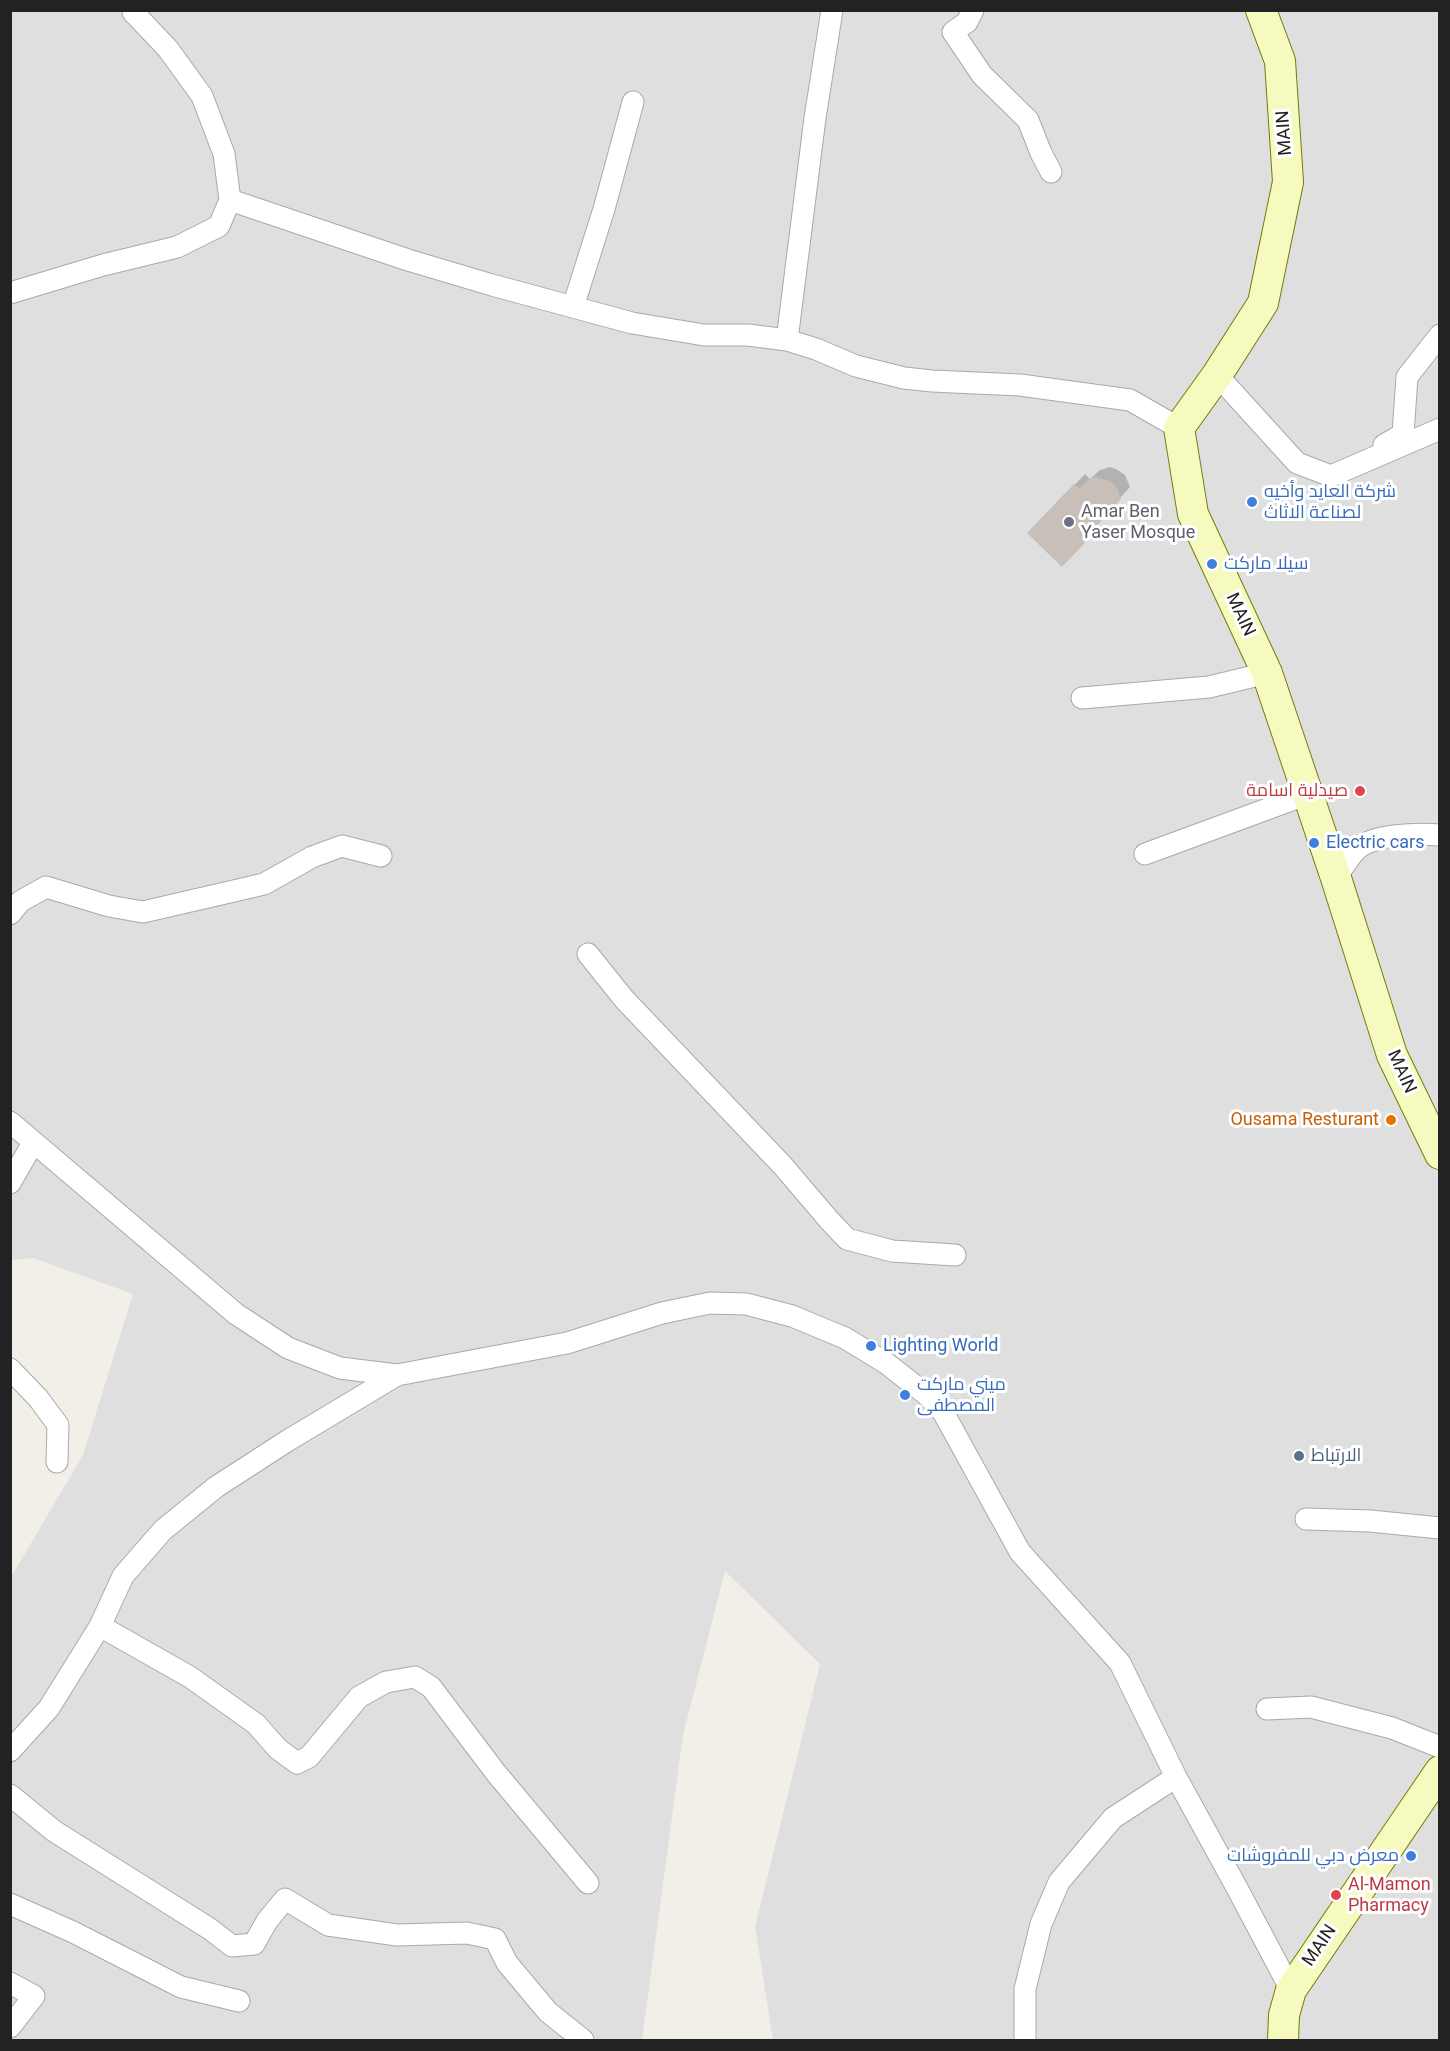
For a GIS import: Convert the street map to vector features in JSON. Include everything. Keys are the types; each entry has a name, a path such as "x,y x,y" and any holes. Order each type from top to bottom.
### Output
{"main road":[{"name":"MAIN","path":"1261,10 1280,62 1288,182 1263,303 1179,428 1193,514 1267,673 1392,1054 1440,1154"},
{"name":"MAIN","path":"1283,2040 1284,2015 1290,1990 1440,1771"}],"street":[{"path":"787,340 814,118 832,10"},
{"path":"973,10 966,22 953,32 982,75 1028,120 1051,172"},
{"path":"10,293 104,265 177,247 219,226 230,200 224,153 202,96 168,49 133,12"},
{"path":"573,307 604,209 633,102"},
{"path":"230,200 408,260 623,321 704,335 748,335 787,340 816,349 856,366 904,378 1020,385 1130,400 1179,428"},
{"path":"1332,476 1404,434 1407,377 1440,335"},
{"path":"1216,375 1297,463 1332,476 1440,429"},
{"path":"1082,699 1209,687 1267,673"},
{"path":"1145,854 1308,794"},
{"path":"1336,878 1357,849 1382,838 1407,834 1440,835"},
{"path":"10,914 21,901 46,886 110,906 143,912 264,884 312,857 342,846 381,856"},
{"path":"588,954 624,999 783,1166 848,1239 892,1251 955,1255"},
{"path":"10,1122 236,1314 288,1347 340,1368 398,1375 567,1343 662,1313 710,1303 746,1304 783,1314 845,1338 886,1363 927,1395 943,1412 1020,1552 1120,1663 1176,1777 1290,1990"},
{"path":"10,1183 33,1143"},
{"path":"10,1369 38,1398 58,1425 57,1462"},
{"path":"10,1751 49,1708 100,1626 123,1576 163,1530 216,1487 287,1440 398,1375"},
{"path":"1306,1519 1370,1521 1440,1528"},
{"path":"100,1626 190,1677 255,1724 278,1749 297,1763 309,1757 359,1697 386,1682 415,1677 431,1687 496,1773 588,1883"},
{"path":"1267,1709 1311,1707 1392,1728 1440,1747"},
{"path":"1025,2040 1025,1989 1041,1924 1059,1882 1113,1818 1176,1777"},
{"path":"10,1795 54,1831 210,1929 232,1946 254,1944 267,1921 285,1899 328,1926 397,1935 468,1933 495,1939 507,1963 548,2012 583,2040"},
{"path":"10,1904 73,1932 181,1987 239,2001"},
{"path":"10,1983 34,1996 10,2027"}],"shaded area":[{"path":"11,11 1439,11 1439,2040 773,2040 755,1927 820,1664 725,1571 683,1735 642,2040 11,2040 11,1577 83,1455 133,1294 33,1258 11,1260"}],"building":[{"name":"Amar Ben Yaser Mosque","path":"1094,477 1111,481 1121,499 1062,567 1027,533 1074,484 1079,488"}],"place":[{"name":"شركة العايد وأخيه لصناعة الاثاث","path":"1252,502"},
{"name":"Amar Ben Yaser Mosque","path":"1069,522"},
{"name":"سيلا ماركت","path":"1212,564"},
{"name":"صيدلية اسامة","path":"1360,791"},
{"name":"Electric cars","path":"1314,843"},
{"name":"Ousama Resturant","path":"1391,1120"},
{"name":"Lighting World","path":"871,1346"},
{"name":"ميني ماركت المصطفى","path":"905,1395"},
{"name":"الارتباط","path":"1299,1456"},
{"name":"معرض دبي للمفروشات","path":"1411,1856"},
{"name":"Al-Mamon Pharmacy","path":"1336,1895"}]}
